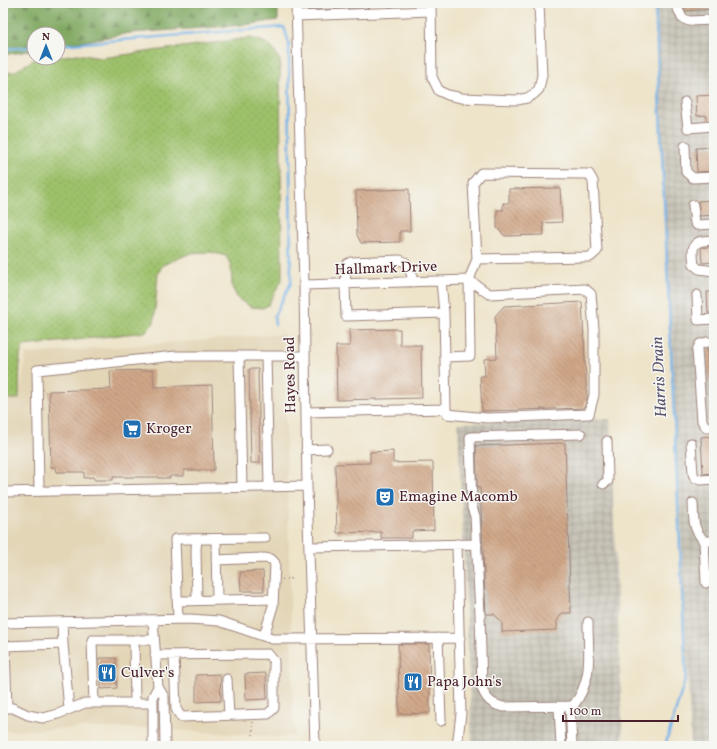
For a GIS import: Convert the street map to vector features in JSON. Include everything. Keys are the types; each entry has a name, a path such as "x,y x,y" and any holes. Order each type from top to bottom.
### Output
{"street":[{"path":"296,4 366,3"},
{"path":"370,3 371,13"},
{"path":"296,16 371,13 431,7 432,77 439,91 448,95 462,98 517,100 527,98 539,89 542,75 539,3"},
{"path":"678,3 678,9 682,18 689,21 714,20"},
{"name":"Hayes Road","path":"296,4 304,285 306,450 315,746"},
{"path":"686,102 688,128 714,126"},
{"path":"685,146 686,172 693,178 714,177"},
{"path":"445,357 470,356 468,280 477,259 473,183 481,173 589,174 594,181 597,251 590,257 477,259"},
{"path":"693,205 695,223 697,225 714,224"},
{"path":"714,240 699,240 693,247 693,259 694,265 699,269 714,271"},
{"path":"413,282 411,273 405,262 400,260 351,262 347,264 345,284 346,316 444,313"},
{"path":"441,281 444,313 446,414 486,418 589,414 594,395 594,329 591,294 585,290 577,289 489,294 468,280"},
{"name":"Hallmark Drive","path":"304,285 468,280"},
{"path":"697,295 698,320 714,319"},
{"path":"714,342 700,344 697,350 702,421 706,427 714,428"},
{"path":"40,491 37,370 176,356 305,356"},
{"path":"239,356 242,487"},
{"path":"266,356 269,487"},
{"path":"306,412 446,409"},
{"path":"581,434 470,437 472,508 475,516 477,544 482,688 487,699 492,703 503,707 573,706 587,680 589,660 588,622"},
{"path":"603,484 608,481 607,441"},
{"path":"691,443 693,474 695,478 701,480 714,479"},
{"path":"306,450 327,449"},
{"path":"3,492 307,486"},
{"path":"694,504 694,528 697,534 704,541 706,583"},
{"path":"178,619 175,539 265,538"},
{"path":"197,539 197,600"},
{"path":"216,539 217,600"},
{"path":"704,541 714,541"},
{"path":"457,544 461,714 457,746"},
{"path":"310,547 477,544"},
{"path":"174,655 176,709 181,717 268,714 274,708 274,661 268,654 268,637 273,606 275,563 271,559 264,558 216,560"},
{"path":"177,601 273,599"},
{"path":"3,623 178,619 219,621 268,637 312,639 460,638"},
{"path":"153,620 158,687 164,697 165,746"},
{"path":"62,622 69,710"},
{"path":"438,638 441,721"},
{"path":"94,703 92,640 154,640"},
{"path":"134,640 135,703"},
{"path":"63,644 4,646 5,708 13,708 28,715 43,718 58,714 85,703 153,703"},
{"path":"155,655 268,654"},
{"path":"227,679 228,716"},
{"path":"153,746 153,696 158,687"},
{"path":"559,706 561,746"},
{"path":"570,706 572,746"}],"path":[{"path":"253,715 253,736"}],"shaded area":[{"path":"655,3 714,3 714,746 691,746"},
{"path":"283,334 294,737 142,728 80,728 3,731 3,399 19,399 26,354"},
{"path":"610,419 623,746 472,745 458,423"}],"green space":[{"path":"3,3 278,3 278,20 245,25 130,33 66,45 66,26 26,26 26,51 3,55"},
{"path":"249,38 261,41 271,47 280,61 282,280 268,305 263,308 251,307 238,299 232,287 231,265 226,256 211,252 191,253 163,265 158,273 154,323 145,332 23,346 20,356 19,399 3,399 3,72 14,72 26,64 26,66 66,66 66,56 77,54 101,58"}],"building":[{"path":"684,3 714,3 714,9 685,11"},
{"path":"714,95 714,120 706,121 706,115 697,116 696,96"},
{"path":"714,147 714,171 697,172 696,148"},
{"path":"560,188 562,222 543,223 544,235 505,236 497,228 497,210 503,210 503,203 509,203 509,189"},
{"path":"409,189 410,231 400,231 400,242 361,243 357,235 356,191"},
{"path":"714,200 714,215 700,216 698,201"},
{"path":"714,246 714,262 702,263 701,248"},
{"path":"707,292 714,292 714,313 708,313"},
{"path":"582,302 587,399 584,408 482,411 480,376 485,376 484,359 497,358 495,316 504,306"},
{"path":"400,329 400,345 421,345 422,398 337,400 336,346 350,346 349,330"},
{"path":"714,348 714,379 709,379 707,349"},
{"path":"249,369 258,369 260,463 251,463"},
{"name":"Kroger","path":"153,370 154,387 212,385 214,470 184,470 184,476 170,476 170,478 113,477 113,480 95,480 93,477 84,478 84,472 57,472 56,467 51,467 49,391 111,389 110,371"},
{"path":"714,436 714,473 703,474 701,437"},
{"path":"565,443 571,613 562,613 557,621 557,630 502,632 502,622 494,614 486,614 480,488 477,488 476,446"},
{"name":"Emagine Macomb","path":"393,451 393,463 433,462 434,530 412,531 412,538 381,538 381,532 337,533 335,464 370,463 370,452"},
{"path":"263,571 264,591 241,591 240,572"},
{"path":"398,644 429,644 430,713 399,714"},
{"name":"Culver's","path":"99,658 116,658 117,688 101,689 101,677 99,677"},
{"path":"266,673 267,699 246,700 245,674"},
{"path":"220,674 221,701 196,702 196,675"}],"waterway":[{"name":"Harris Drain","path":"655,3 686,677 665,746"},
{"path":"66,44 284,27 289,43 291,283 274,316 275,324"},
{"path":"3,49 26,48"}],"place":[{"name":"Kroger","path":"132,429"},
{"name":"Emagine Macomb","path":"385,497"},
{"name":"Culver's","path":"107,673"},
{"name":"Papa John's","path":"413,682"}]}
